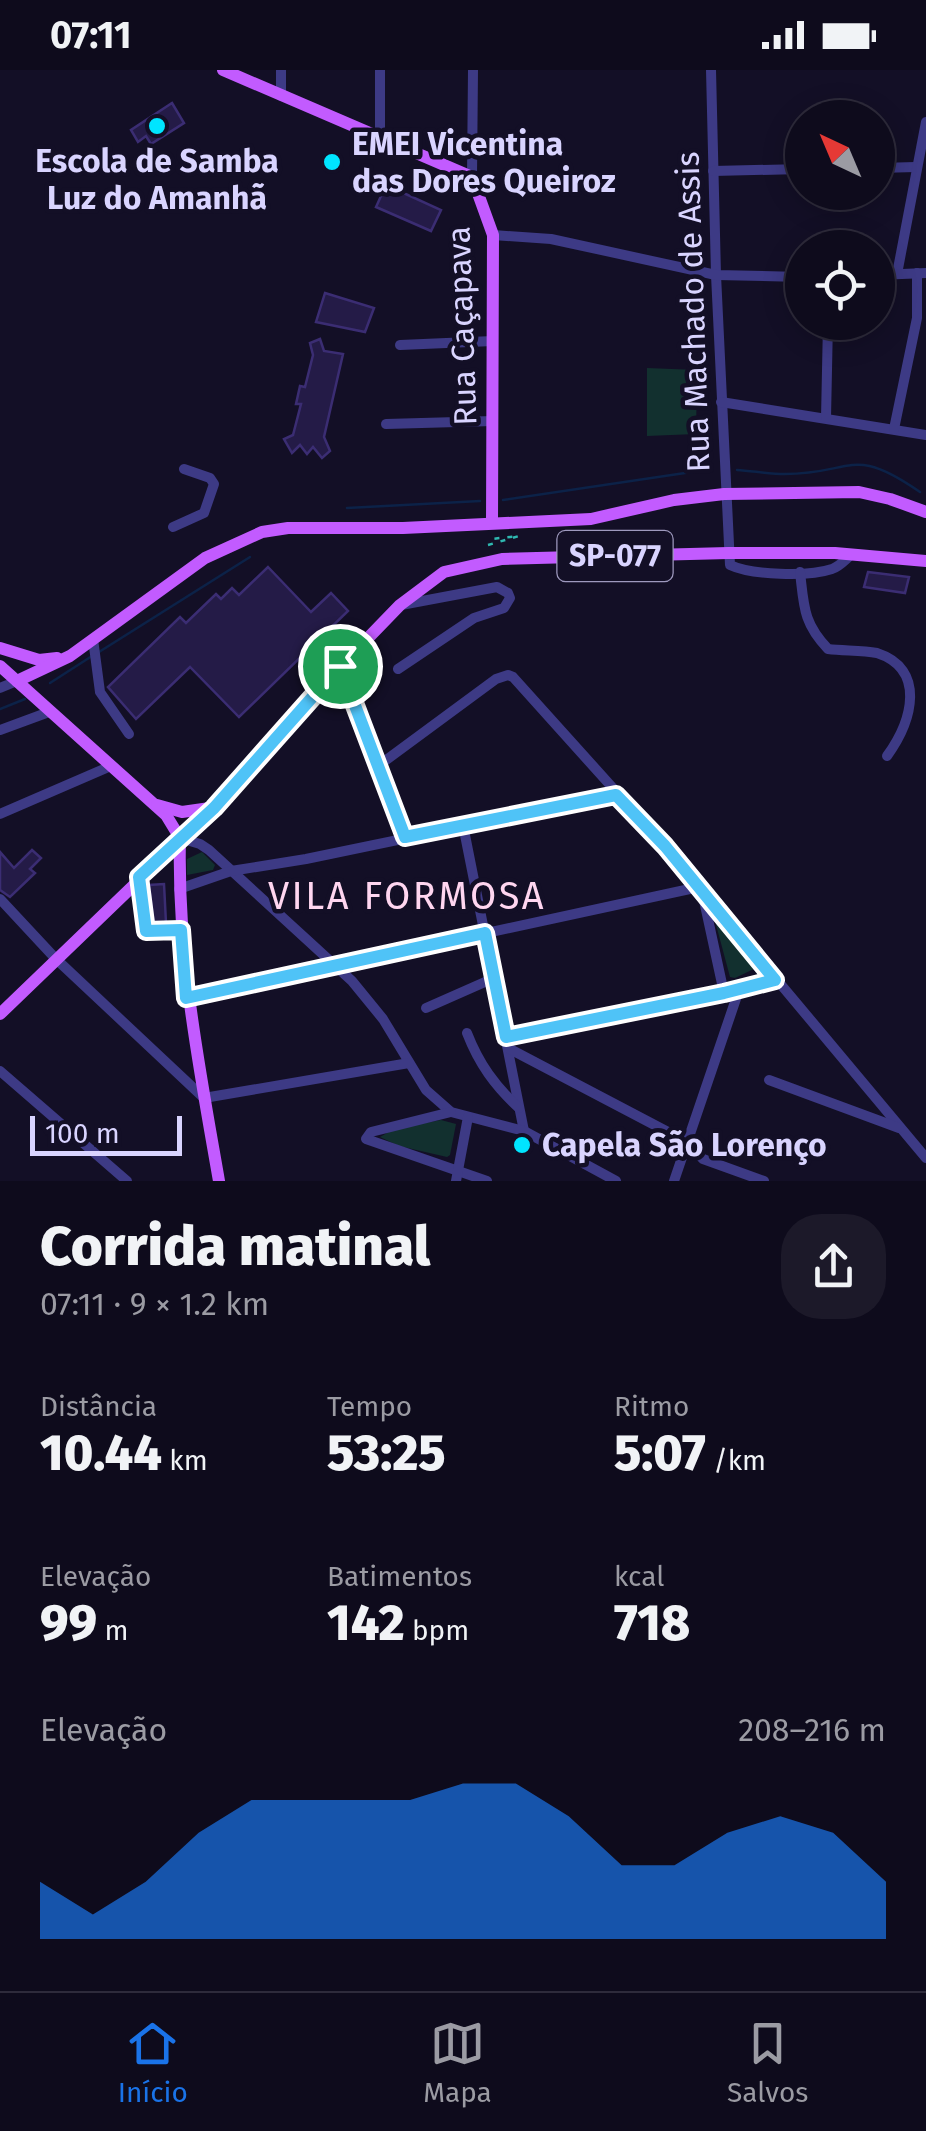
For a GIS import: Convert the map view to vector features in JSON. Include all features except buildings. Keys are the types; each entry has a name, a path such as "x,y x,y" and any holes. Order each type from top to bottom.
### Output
{"main road":[{"path":"223,70 472,176"},
{"name":"Rua Caçapava","path":"472,176 493,236 493,420 488,526"},
{"path":"17,681 94,646 205,558 262,532 590,519 674,500 724,494 859,492 890,498 926,512"},
{"name":"SP-077","path":"180,838 214,808 340,666 400,605 444,572 495,560 728,553 850,554 926,562"},
{"path":"0,648 39,660 70,656"},
{"path":"0,666 166,815 180,838 186,998 218,1181"},
{"path":"154,804 182,812 214,808"},
{"path":"0,1014 180,838"}],"street":[{"path":"280,96 281,70"},
{"path":"380,70 380,139"},
{"name":"Rua Caçapava","path":"472,176 473,70"},
{"name":"Rua Machado de Assis","path":"711,70 728,553"},
{"path":"894,429 922,273 897,274 926,122"},
{"path":"895,168 916,167"},
{"path":"713,171 785,169"},
{"path":"493,236 551,238 716,275 785,277"},
{"path":"826,418 828,340"},
{"path":"400,345 493,341"},
{"path":"721,402 926,435"},
{"path":"386,424 493,420"},
{"path":"173,526 204,513 214,484 210,478 184,469"},
{"path":"728,553 730,565 742,571 800,572 836,568 850,554"},
{"path":"800,572 806,617 828,648 878,654 894,660 916,684 918,702 887,756"},
{"path":"398,669 474,618 504,608 510,598 497,587 400,605"},
{"path":"94,646 100,692 129,734"},
{"path":"340,666 405,837"},
{"path":"378,766 496,679 508,675 518,682 700,888 926,1158"},
{"path":"0,688 17,681"},
{"path":"0,730 49,712"},
{"path":"0,814 111,766"},
{"path":"179,889 231,871 616,795"},
{"path":"462,824 524,1131"},
{"path":"180,838 200,844 334,964 370,1002 426,1090 451,1112 524,1131 616,1181"},
{"path":"139,877 146,931 181,930"},
{"path":"186,998 700,888"},
{"path":"700,888 724,993"},
{"path":"0,899 55,958 204,1098 409,1063"},
{"path":"426,1008 494,978"},
{"path":"507,1042 775,980"},
{"path":"674,1181 739,990"},
{"path":"468,1033 478,1059 498,1088 520,1109"},
{"path":"507,1042 687,1142 703,1159 764,1181"},
{"path":"0,1071 126,1181"},
{"path":"769,1080 908,1134 926,1149"},
{"path":"451,1112 366,1136 369,1142 457,1175 487,1181"},
{"path":"457,1175 468,1117"}],"path":[{"path":"488,526 495,560"}],"green space":[{"path":"647,368 697,370 696,434 647,436"},
{"path":"202,852 215,865 213,870 187,875 187,859"},
{"path":"714,917 718,917 758,967 730,977"},
{"path":"441,1120 456,1124 447,1157 399,1146 380,1137 394,1129"}],"waterway":[{"path":"737,470 785,474 865,465 897,477 920,492"},
{"path":"503,500 712,469"},
{"path":"347,508 480,501"},
{"path":"99,652 250,557"},
{"path":"50,683 92,656"},
{"path":"0,709 25,699"}],"place":[{"name":"Escola de Samba Luz do Amanhã","path":"157,126"},
{"name":"EMEI Vicentina das Dores Queiroz","path":"332,162"},
{"name":"Capela São Lorenço","path":"522,1145"}],"district":[{"name":"VILA FORMOSA","path":"407,896"}],"route":[{"path":"340,666 405,837 616,795 665,846 775,980 506,1037 485,933 186,998 181,930 152,934 146,931 139,877 214,808 340,666"}]}
